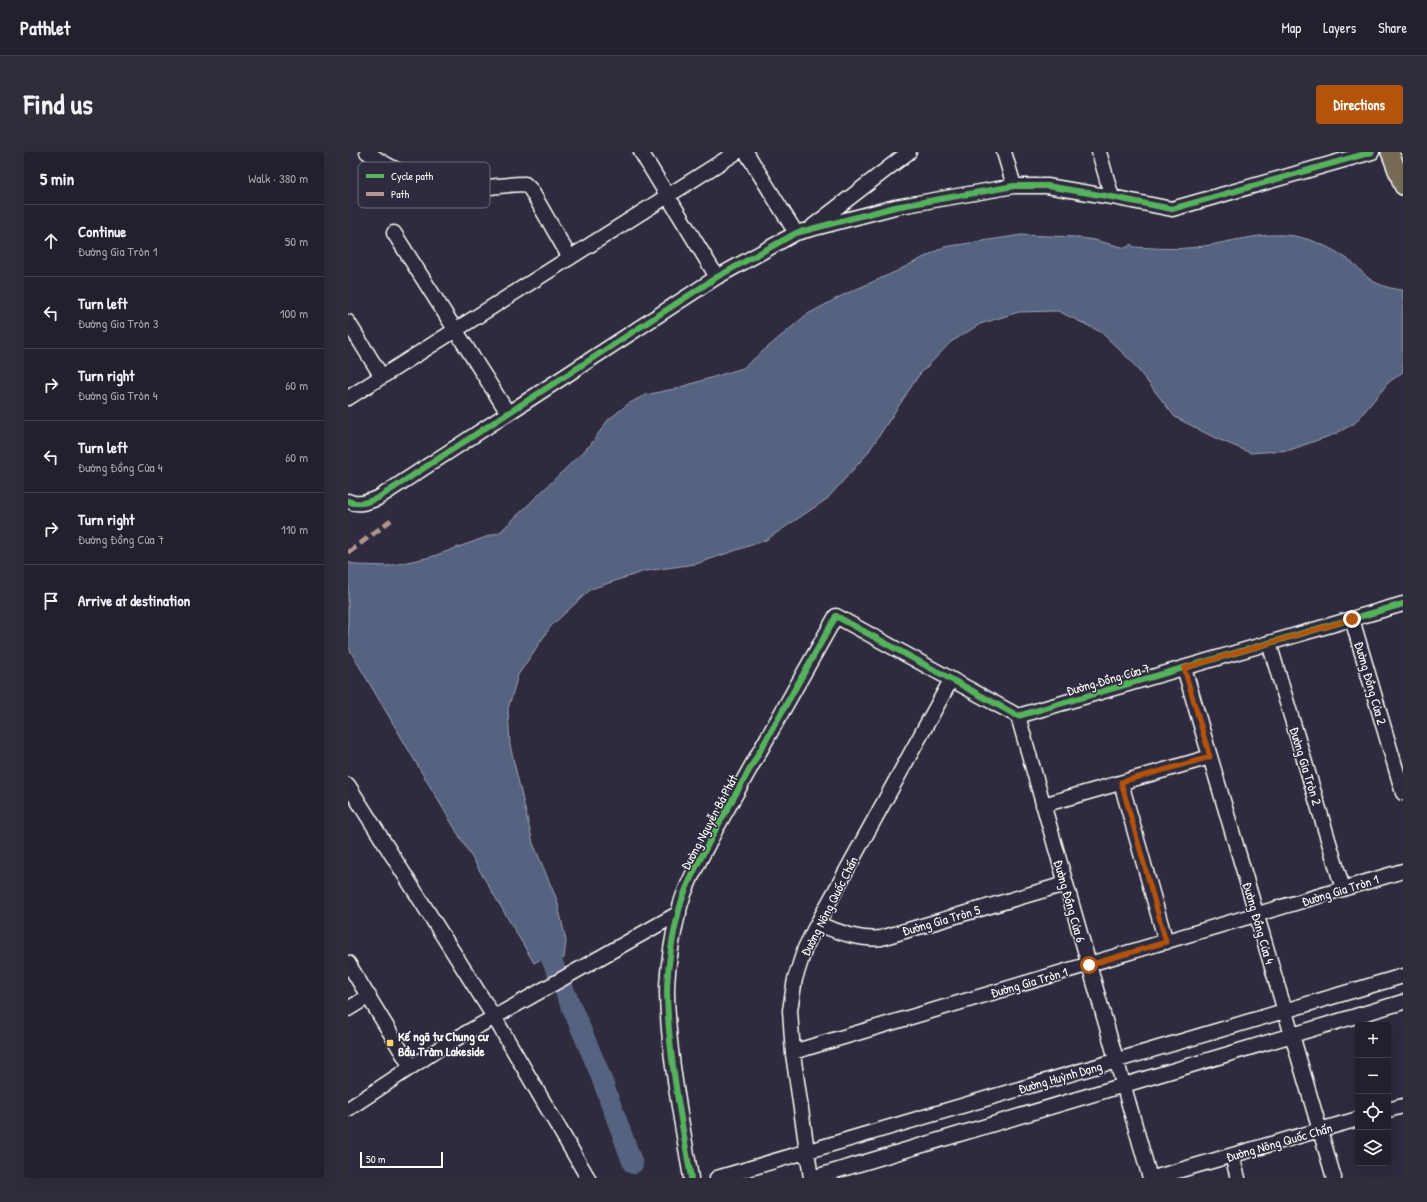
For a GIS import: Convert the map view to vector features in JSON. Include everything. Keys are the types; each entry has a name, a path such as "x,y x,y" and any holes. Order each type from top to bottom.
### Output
{"main road":[{"path":"1390,152 1403,186"}],"street":[{"path":"367,152 384,162"},
{"path":"641,152 717,277"},
{"path":"348,398 736,152"},
{"path":"746,152 802,232"},
{"path":"348,501 352,503 364,504 378,498 717,277 802,232 909,152"},
{"path":"1004,152 1014,186"},
{"path":"1100,152 1112,197"},
{"path":"802,232 895,207 1014,186 1047,186 1172,208 1372,152"},
{"path":"490,187 525,184 531,190 570,258"},
{"path":"394,233 508,413"},
{"path":"348,322 382,377"},
{"name":"Đường Đồng Cửa 7","path":"1018,716 1403,604"},
{"name":"Đường Nguyễn Bá Phát","path":"691,1178 671,1053 667,991 672,946 679,913 698,863 836,616 951,680"},
{"name":"Đường Đồng Cửa 2","path":"1352,619 1403,793"},
{"name":"Đường Gia Tròn 2","path":"1269,644 1343,889"},
{"name":"Đường Đồng Cửa 4","path":"1184,668 1334,1178"},
{"path":"951,680 1018,716"},
{"name":"Đường Nông Quốc Chấn","path":"811,1178 793,1052 790,1010 795,979 805,948 817,924 951,680"},
{"name":"Đường Đồng Cửa 6","path":"1018,716 1150,1178"},
{"path":"1043,805 1210,757"},
{"path":"1121,782 1166,942"},
{"path":"348,785 494,1017 588,1178"},
{"name":"Đường Gia Tròn 1","path":"793,1052 1403,871"},
{"name":"Đường Gia Tròn 5","path":"817,924 870,940 1066,884"},
{"path":"348,1109 443,1046 679,913"},
{"path":"348,963 411,1067"},
{"name":"Đường Huỳnh Dạng","path":"718,1178 1403,976"},
{"path":"348,1009 369,996"},
{"name":"Đường Huỳnh Dạng","path":"811,1178 1403,1002"},
{"path":"1391,1109 1403,1106"},
{"name":"Đường Nông Quốc Chấn","path":"1153,1178 1355,1120"},
{"path":"1232,1156 1238,1178"}],"water":[{"path":"1021,235 1075,237 1126,248 1131,244 1134,247 1189,248 1270,235 1294,236 1310,240 1326,246 1341,255 1354,264 1371,280 1387,287 1403,290 1403,372 1389,382 1355,423 1335,434 1290,450 1251,453 1213,437 1175,417 1131,361 1101,332 1058,311 1019,312 980,324 951,342 919,375 867,454 827,499 766,540 696,564 645,571 591,589 551,626 518,675 508,709 510,745 533,843 557,900 566,941 564,958 550,967 541,959 534,963 348,647 348,562 357,565 388,566 431,557 500,532 591,444 608,420 628,404 645,395 674,389 743,368 806,315 843,295 895,272 944,247"}],"waterway":[{"path":"543,940 598,1069 633,1164"}],"marked path":[{"path":"348,553 391,520"}],"cycle path":[{"path":"348,501 359,503 378,498 717,277 796,233 895,207 1014,186 1047,186 1172,209 1372,152"},
{"path":"691,1178 676,1085 668,1015 668,971 678,913 688,884 716,829 836,616 1018,716 1403,604"}],"place":[{"name":"Kế ngã tư Chung cư Bầu Tràm Lakeside","path":"390,1043"}],"route":[{"path":"1089,965 1166,942 1121,782 1210,757 1184,668 1352,619"}]}
